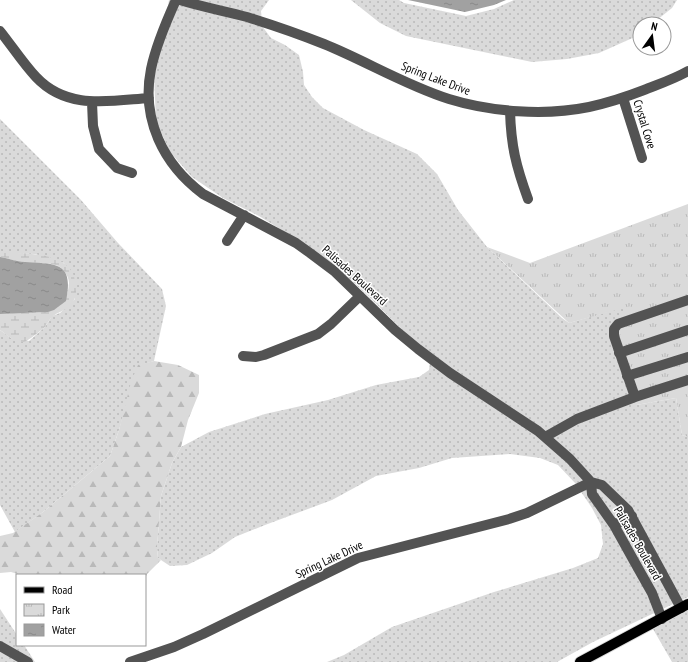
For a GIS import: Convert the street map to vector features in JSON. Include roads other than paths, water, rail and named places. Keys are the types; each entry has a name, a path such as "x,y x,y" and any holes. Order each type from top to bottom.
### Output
{"main road":[{"path":"580,662 685,606"}],"street":[{"name":"Palisades Boulevard","path":"176,0 155,52 149,85 149,98 157,136 167,157 175,168 203,194 296,243 310,253 334,271 395,330 418,349 450,373 525,421 570,460 591,482 602,485 628,510 685,606"},
{"name":"Spring Lake Drive","path":"180,0 248,17 316,41 355,57 426,90 474,106 510,111 568,110 588,107 623,98 672,79 688,71"},
{"path":"0,31 37,78 50,89 67,97 92,102 149,98"},
{"name":"Crystal Cove","path":"623,98 642,158"},
{"path":"92,102 93,126 98,149 117,168 132,173"},
{"path":"510,111 510,137 513,155 528,199"},
{"path":"227,241 244,215"},
{"path":"243,356 256,357 264,355 318,334 331,324 360,296"},
{"path":"635,397 619,353 614,336 614,329 618,324 688,300"},
{"path":"619,353 688,330"},
{"path":"627,376 688,357"},
{"path":"545,437 577,419 635,397 688,380"},
{"name":"Palisades Boulevard","path":"591,482 592,494 614,525 652,593 662,619"},
{"name":"Spring Lake Drive","path":"130,662 174,647 203,634 358,558 509,519 527,513 591,482"},
{"path":"614,525 632,516"},
{"path":"0,646 28,662"}],"water":[{"path":"408,0 506,0 494,5 465,12"},
{"path":"0,257 22,262 46,263 60,268 65,272 67,279 68,288 66,301 54,310 48,312 0,314"}]}
